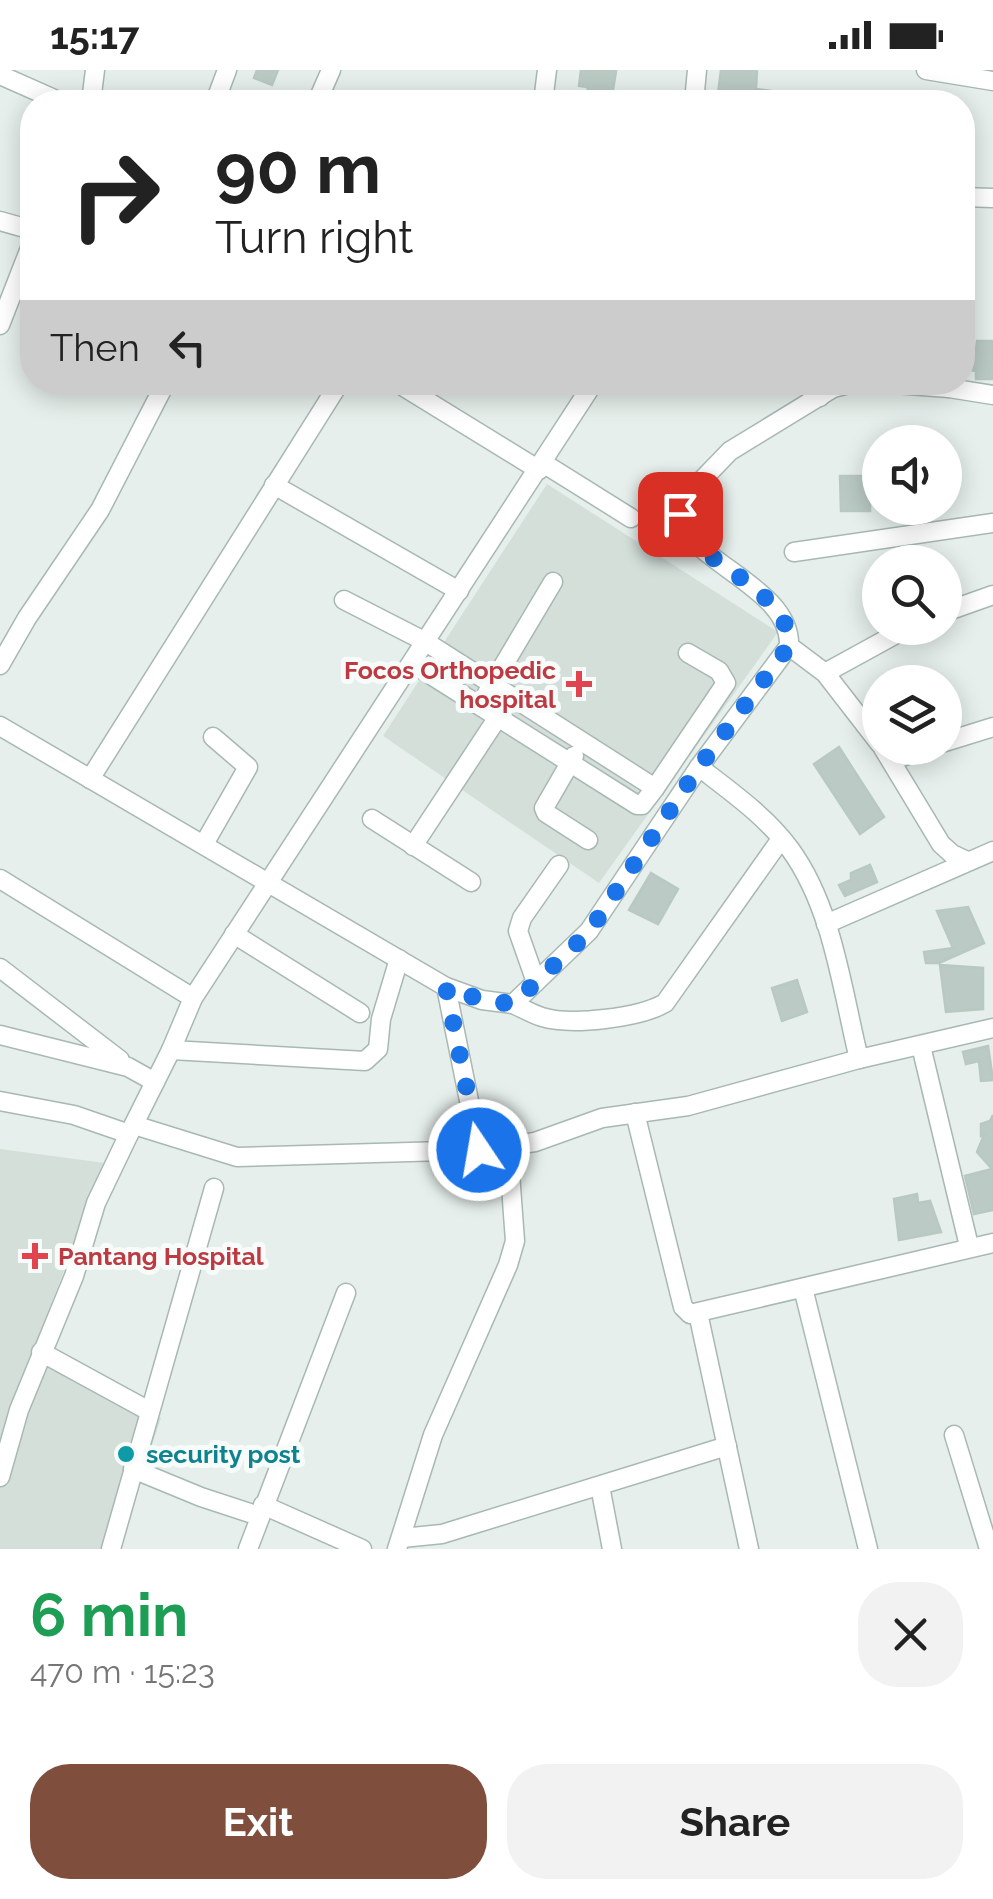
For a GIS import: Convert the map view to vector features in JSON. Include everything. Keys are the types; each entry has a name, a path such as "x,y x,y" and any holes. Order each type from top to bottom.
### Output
{"street":[{"path":"926,70 993,81"},
{"path":"8,75 37,90"},
{"path":"0,325 20,274"},
{"path":"0,665 100,510 159,395"},
{"path":"90,779 332,395"},
{"path":"418,395 632,518"},
{"path":"0,1477 41,1352 74,1276 96,1202 172,1050 192,998 586,395"},
{"path":"513,1004 589,932 699,767 789,646 790,630 773,606 696,542 678,519 700,482 719,460 801,395"},
{"path":"274,485 459,591"},
{"path":"794,552 993,523"},
{"path":"480,706 553,582"},
{"path":"962,606 993,595"},
{"path":"344,600 426,642 656,788"},
{"path":"825,673 877,645"},
{"path":"789,646 825,673 862,720"},
{"path":"412,663 637,806 656,788 726,683 719,671 688,653"},
{"path":"414,846 498,717"},
{"path":"0,726 446,987 482,1000 513,1004 540,1016 594,1020 665,1003 781,840"},
{"path":"962,737 993,727"},
{"path":"204,844 248,766 213,737"},
{"path":"582,743 544,808 588,840"},
{"path":"894,765 941,844 968,860"},
{"path":"699,767 781,840 808,877 826,924 859,1060"},
{"path":"372,819 470,882"},
{"path":"826,924 993,851"},
{"path":"536,982 518,930 559,864"},
{"path":"0,880 192,998"},
{"path":"234,934 360,1013"},
{"path":"172,1050 365,1061 378,1049 380,1019 399,959"},
{"path":"0,968 128,1067 156,1082"},
{"path":"446,987 479,1150"},
{"path":"0,1101 74,1115 237,1157 479,1150 535,1142 602,1118 688,1106 993,1028"},
{"path":"0,1035 128,1067"},
{"path":"921,1046 969,1246"},
{"path":"634,1113 683,1307 690,1314 993,1243"},
{"path":"400,1544 434,1435 515,1241 508,1146"},
{"path":"111,1549 214,1188"},
{"path":"803,1288 868,1549"},
{"path":"248,1549 346,1293"},
{"path":"698,1314 749,1549"},
{"path":"41,1352 150,1412"},
{"path":"954,1434 990,1549"},
{"path":"400,1544 727,1446"},
{"path":"134,1469 201,1497 261,1511 362,1549"},
{"path":"600,1486 612,1549"}],"shaded area":[{"name":"Focos Orthopedic hospital","path":"547,484 778,632 599,883 383,736"},
{"name":"Pantang Hospital","path":"0,1149 105,1163 34,1349 161,1418 117,1549 0,1549"}],"building":[{"path":"257,70 278,70 272,85 254,78"},
{"path":"581,70 616,71 613,90 579,86"},
{"path":"721,70 757,70 756,89 764,90 718,90"},
{"path":"977,341 993,341 993,379 976,379"},
{"path":"840,476 862,476 862,511 841,511"},
{"path":"839,747 884,817 860,834 814,764"},
{"path":"870,865 877,882 845,896 839,885 851,880 851,873"},
{"path":"651,873 678,889 658,924 629,910"},
{"path":"968,907 984,943 939,963 926,963 924,952 953,948 937,911"},
{"path":"940,965 983,968 983,1009 946,1012"},
{"path":"797,980 807,1012 782,1021 772,988"},
{"path":"988,1046 993,1080 981,1081 979,1061 966,1064 963,1052"},
{"path":"993,1115 993,1210 974,1214 965,1176 992,1169 977,1152 984,1135 981,1136 981,1124"},
{"path":"917,1194 918,1203 930,1201 941,1232 899,1240 894,1199"}],"place":[{"name":"Focos Orthopedic hospital","path":"579,684"},
{"name":"Pantang Hospital","path":"35,1256"},
{"name":"security post","path":"126,1454"}],"route":[{"path":"479,1150 446,987 482,1000 513,1004 589,932 699,767 789,646 790,630 773,606 696,542 682,528 680,514"}]}
